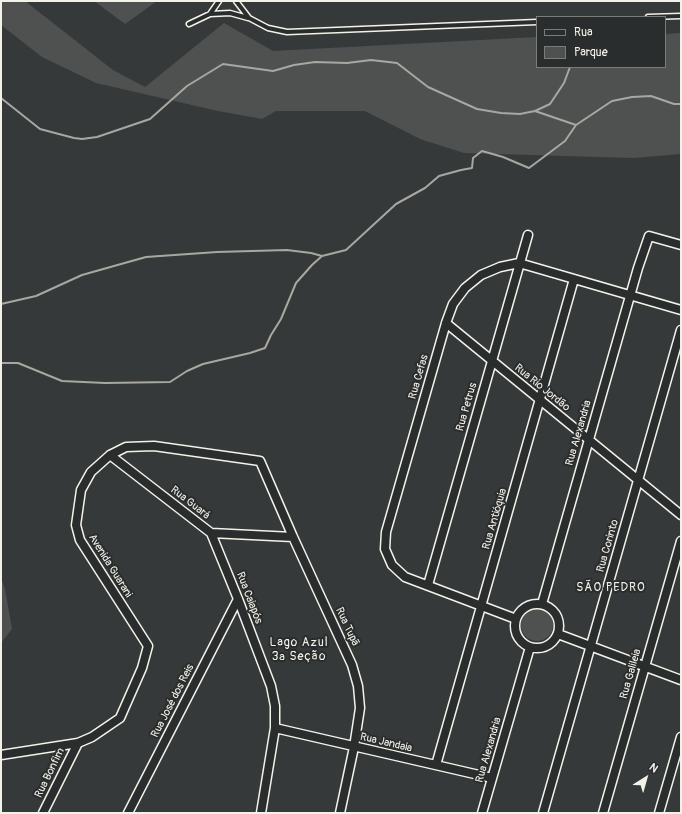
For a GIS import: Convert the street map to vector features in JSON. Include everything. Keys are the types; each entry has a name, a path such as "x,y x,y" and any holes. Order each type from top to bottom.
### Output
{"street":[{"name":"Rua Petrus","path":"428,585 528,235"},
{"name":"Rua Alexandria","path":"542,604 648,236 681,245"},
{"name":"Rua Cefas","path":"516,618 405,577 392,565 385,549 386,532 446,323 453,304 466,288 481,275 500,267 520,263 681,310"},
{"name":"Rua Antióquia","path":"436,765 574,279"},
{"name":"Rua Rio Jordão","path":"446,323 681,514"},
{"name":"Rua Corinto","path":"543,813 681,330"},
{"name":"Avenida Guarani","path":"78,743 92,738 120,718 142,668 148,646 80,540 76,526 82,490 91,472 110,455 126,447 154,446 260,461"},
{"name":"Rua Guará","path":"110,455 211,533 293,537"},
{"name":"Rua Tupã","path":"260,461 352,665 358,686 360,708 354,747 340,813"},
{"name":"Rua Caiapós","path":"211,533 238,599 270,686 274,706 275,728 261,813"},
{"name":"Rua Galileia","path":"603,813 681,541"},
{"name":"Rua José dos Reis","path":"128,813 238,599"},
{"path":"542,604 555,612 558,619 558,634 549,645 543,648 530,647 519,639 515,625 516,618 524,608 529,605 542,604"},
{"path":"558,634 681,680"},
{"name":"Rua Alexandria","path":"482,813 530,647"},
{"name":"Rua Jandaia","path":"275,728 492,778"},
{"path":"659,813 681,737"},
{"path":"1,756 78,743"},
{"name":"Rua Bonfim","path":"43,813 78,743"}],"lane":[{"path":"210,14 219,1"},
{"path":"236,1 249,18"},
{"path":"189,24 210,14 230,13 249,18 268,28 287,32 536,22"},
{"path":"666,16 681,16"}],"green space":[{"path":"1,1 25,1 113,70 145,87 224,23 273,51 536,37 536,68 666,68 666,34 681,33 681,154 634,158 464,153 420,139 365,111 276,111 262,119 218,111 96,83 42,57 1,25"},
{"path":"94,1 157,1 125,24"},
{"path":"1,578 5,589 12,629 1,643"},
{"path":"534,609 540,609 550,616 553,625 552,631 546,638 540,641 534,641 524,634 521,628 521,622 528,612"}],"waterway":[{"path":"1,98 40,129 82,139 97,137 150,119 187,86 223,64 273,71 294,65 315,62 347,63 371,60 397,63 428,87 477,109 501,113 520,114 535,111 576,125 612,101 632,97 651,96 674,104 681,104"},
{"path":"535,111 550,104 564,83 570,68"},
{"path":"1,363 18,363 62,381 105,383 170,382 187,371 203,364 265,348 281,319 296,283 322,256 346,250 396,204 425,188 439,176 472,168 473,158 482,151 503,157 529,168 565,141 576,125"},
{"path":"1,304 36,296 82,275 146,257 217,252 287,250 322,256"}],"district":[{"name":"SÃO PEDRO","path":"611,588"},
{"name":"Lago Azul 3ª Seção","path":"299,650"}]}
